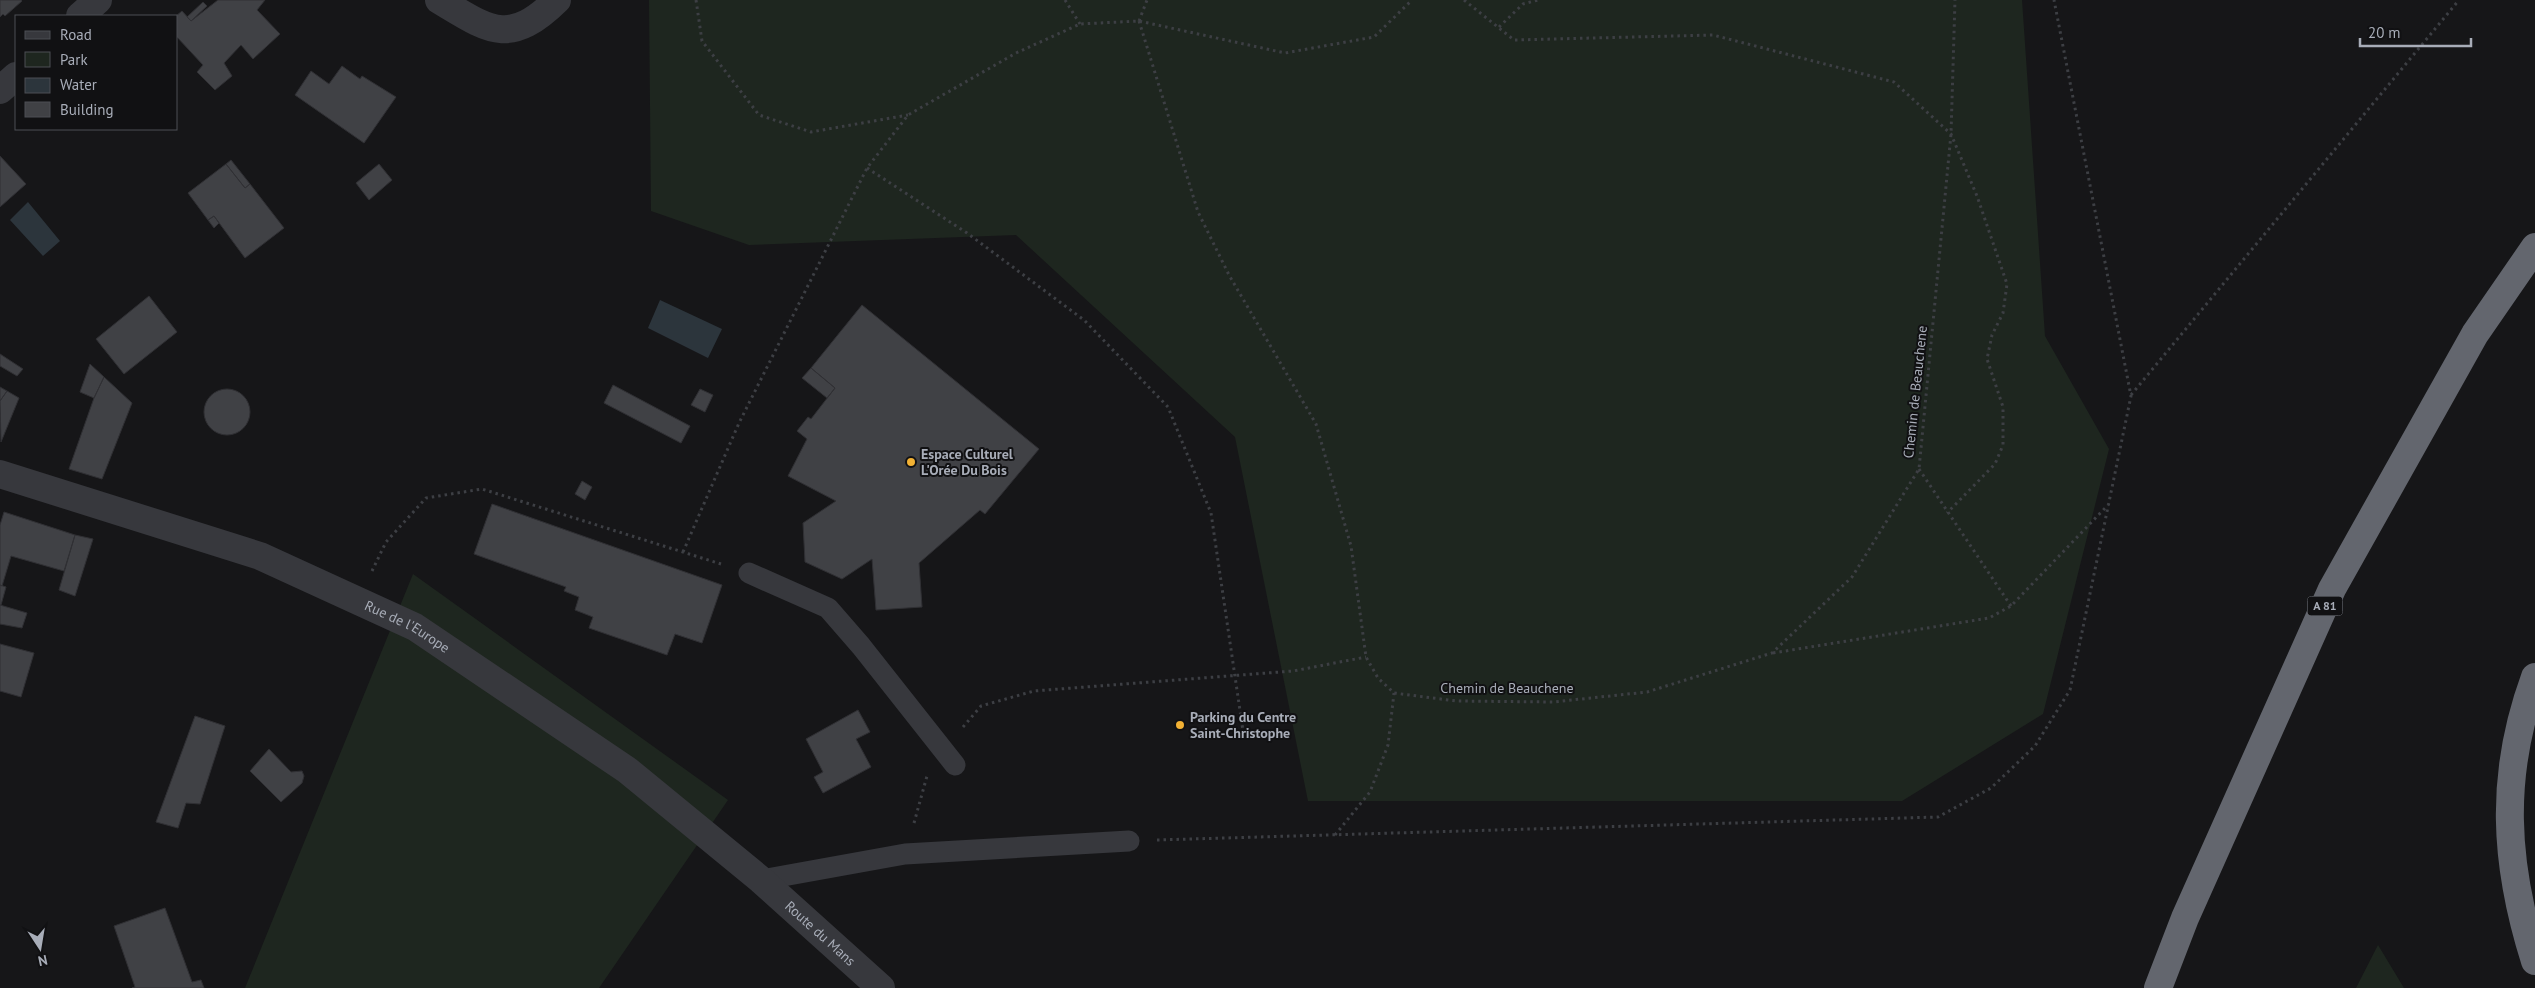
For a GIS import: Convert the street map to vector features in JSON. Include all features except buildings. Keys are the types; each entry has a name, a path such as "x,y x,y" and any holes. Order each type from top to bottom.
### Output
{"highway":[{"name":"A 81","path":"2158,988 2185,918 2332,589 2475,334 2535,247"},
{"path":"2535,677 2524,707 2512,764 2509,813 2513,875 2522,920 2535,961"}],"street":[{"path":"81,15 98,0"},
{"path":"439,0 482,26 500,31 519,27 542,15 557,0"},
{"path":"0,90 15,77"},
{"name":"Rue de l'Europe","path":"0,474 260,556 415,627 627,770 761,880"},
{"name":"Route du Mans","path":"761,880 880,988"}],"lane":[{"path":"749,573 828,608 861,646 949,758"},
{"path":"761,880 906,854 1129,841"}],"path":[{"path":"696,0 702,41 758,115 811,132 908,115 1016,53 1080,24 1139,21 1285,53 1374,37 1412,0"},
{"path":"1065,0 1080,24"},
{"path":"1147,0 1139,21 1198,212 1229,275 1316,424 1351,546 1366,657 1378,678 1394,693 1388,745 1370,792 1335,835"},
{"path":"1464,0 1514,40 1713,35 1894,82 1951,134 1977,196 2007,284 2003,313 1992,335 1987,359 2002,407 2002,445 1995,464 1947,512"},
{"path":"1499,27 1524,4 1538,0"},
{"name":"Chemin de Beauchene","path":"1394,693 1456,701 1553,702 1647,692 1772,653 1852,577 1919,469 1951,134 1955,0"},
{"path":"1129,841 1938,817 1991,788 2035,746 2070,690 2131,396 2054,0"},
{"path":"2131,396 2459,0"},
{"path":"683,552 739,423 867,168 908,115"},
{"path":"867,168 967,233 1084,320 1168,407 1211,513 1244,732"},
{"path":"1919,469 2010,606"},
{"path":"386,542 426,498 482,489 749,573"},
{"path":"1772,653 1989,618 2010,606 2108,505"},
{"path":"906,854 925,778 949,758 981,706 1034,691 1293,671 1366,657"}],"green space":[{"path":"649,0 2022,0 2045,336 2109,449 2043,714 1902,801 1308,801 1235,437 1016,235 749,245 651,211"},
{"path":"413,574 728,800 599,988 245,988"},
{"path":"2378,945 2404,988 2356,988"}],"water":[{"path":"28,202 60,241 43,256 10,220"},
{"path":"660,300 722,329 708,358 648,328"}],"place":[{"name":"Espace Culturel L'Orée Du Bois","path":"911,462"},
{"name":"Parking du Centre Saint-Christophe","path":"1180,725"}]}
